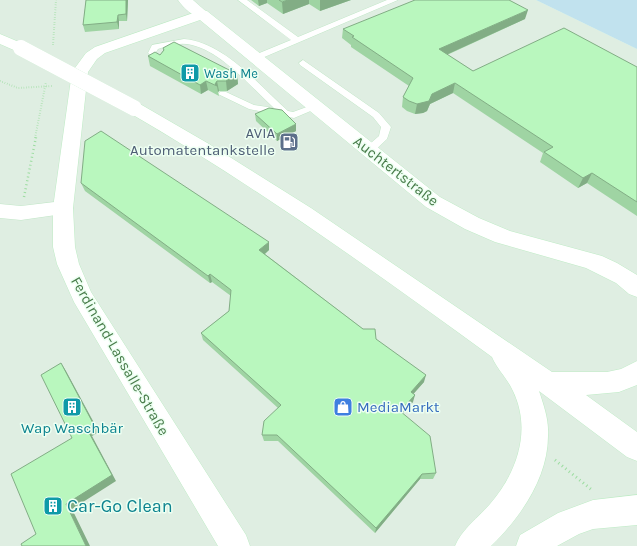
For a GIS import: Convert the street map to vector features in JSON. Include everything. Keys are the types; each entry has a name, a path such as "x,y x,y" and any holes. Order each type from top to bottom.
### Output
{"street":[{"name":"Auchtertstraße","path":"185,0 368,151 433,202 473,225 513,240 587,259 609,268 637,288"},
{"name":"Ferdinand-Lassalle-Straße","path":"202,14 100,50 91,56 84,64 80,72 63,208 64,247 68,264 79,290 235,546"},
{"path":"0,38 134,108 211,153 285,200 496,345 637,448"},
{"path":"0,210 21,213 63,208"},
{"path":"470,546 508,506 524,482 534,455 535,434 533,414 526,390 496,345"},
{"path":"548,383 600,383 618,380 637,372"},
{"path":"531,546 554,530 580,517 610,511 637,510"}],"lane":[{"path":"242,0 298,40"},
{"path":"255,58 394,0"},
{"path":"161,60 152,53 152,50 155,47 171,42 194,43 213,52 285,113"},
{"path":"303,63 376,115 386,126 384,137 368,151"},
{"path":"223,94 260,110 294,115 315,107"}],"path":[{"path":"53,52 56,0"},
{"path":"21,213 46,80"},
{"path":"0,81 18,88 45,87"},
{"path":"550,456 597,494"}],"shaded area":[{"path":"0,0 536,0 637,49 637,546 0,546"},
{"path":"536,0 637,0 637,49"}],"building":[{"path":"86,0 126,0 126,14 118,15 117,22 83,25"},
{"path":"415,0 509,0 528,10 439,49 473,71 564,28 637,67 637,202 592,173 583,178 544,152 553,147 455,83 432,94 429,101 417,104 403,97 413,78 352,37 354,36 343,29"},
{"path":"174,42 237,74 226,81 217,81 215,84 217,86 206,81 200,85 148,56 155,52 160,55 164,50 163,48"},
{"path":"269,108 282,110 296,124 277,134 255,114"},
{"name":"MediaMarkt","path":"101,131 269,242 259,250 363,329 375,329 376,339 426,375 411,392 415,395 400,411 430,436 436,473 422,474 376,528 277,435 262,435 264,421 281,405 201,333 229,311 231,290 210,274 208,276 81,183 85,141"},
{"path":"61,363 94,425 87,429 112,475 66,504 86,546 22,546 21,544 36,534 11,474 72,438 41,375"}],"place":[{"name":"Wash Me","path":"190,73"},
{"name":"AVIA Automatentankstelle","path":"289,142"},
{"name":"Wap Waschbär","path":"72,407"},
{"name":"MediaMarkt","path":"343,407"},
{"name":"Car-Go Clean","path":"53,506"}]}
